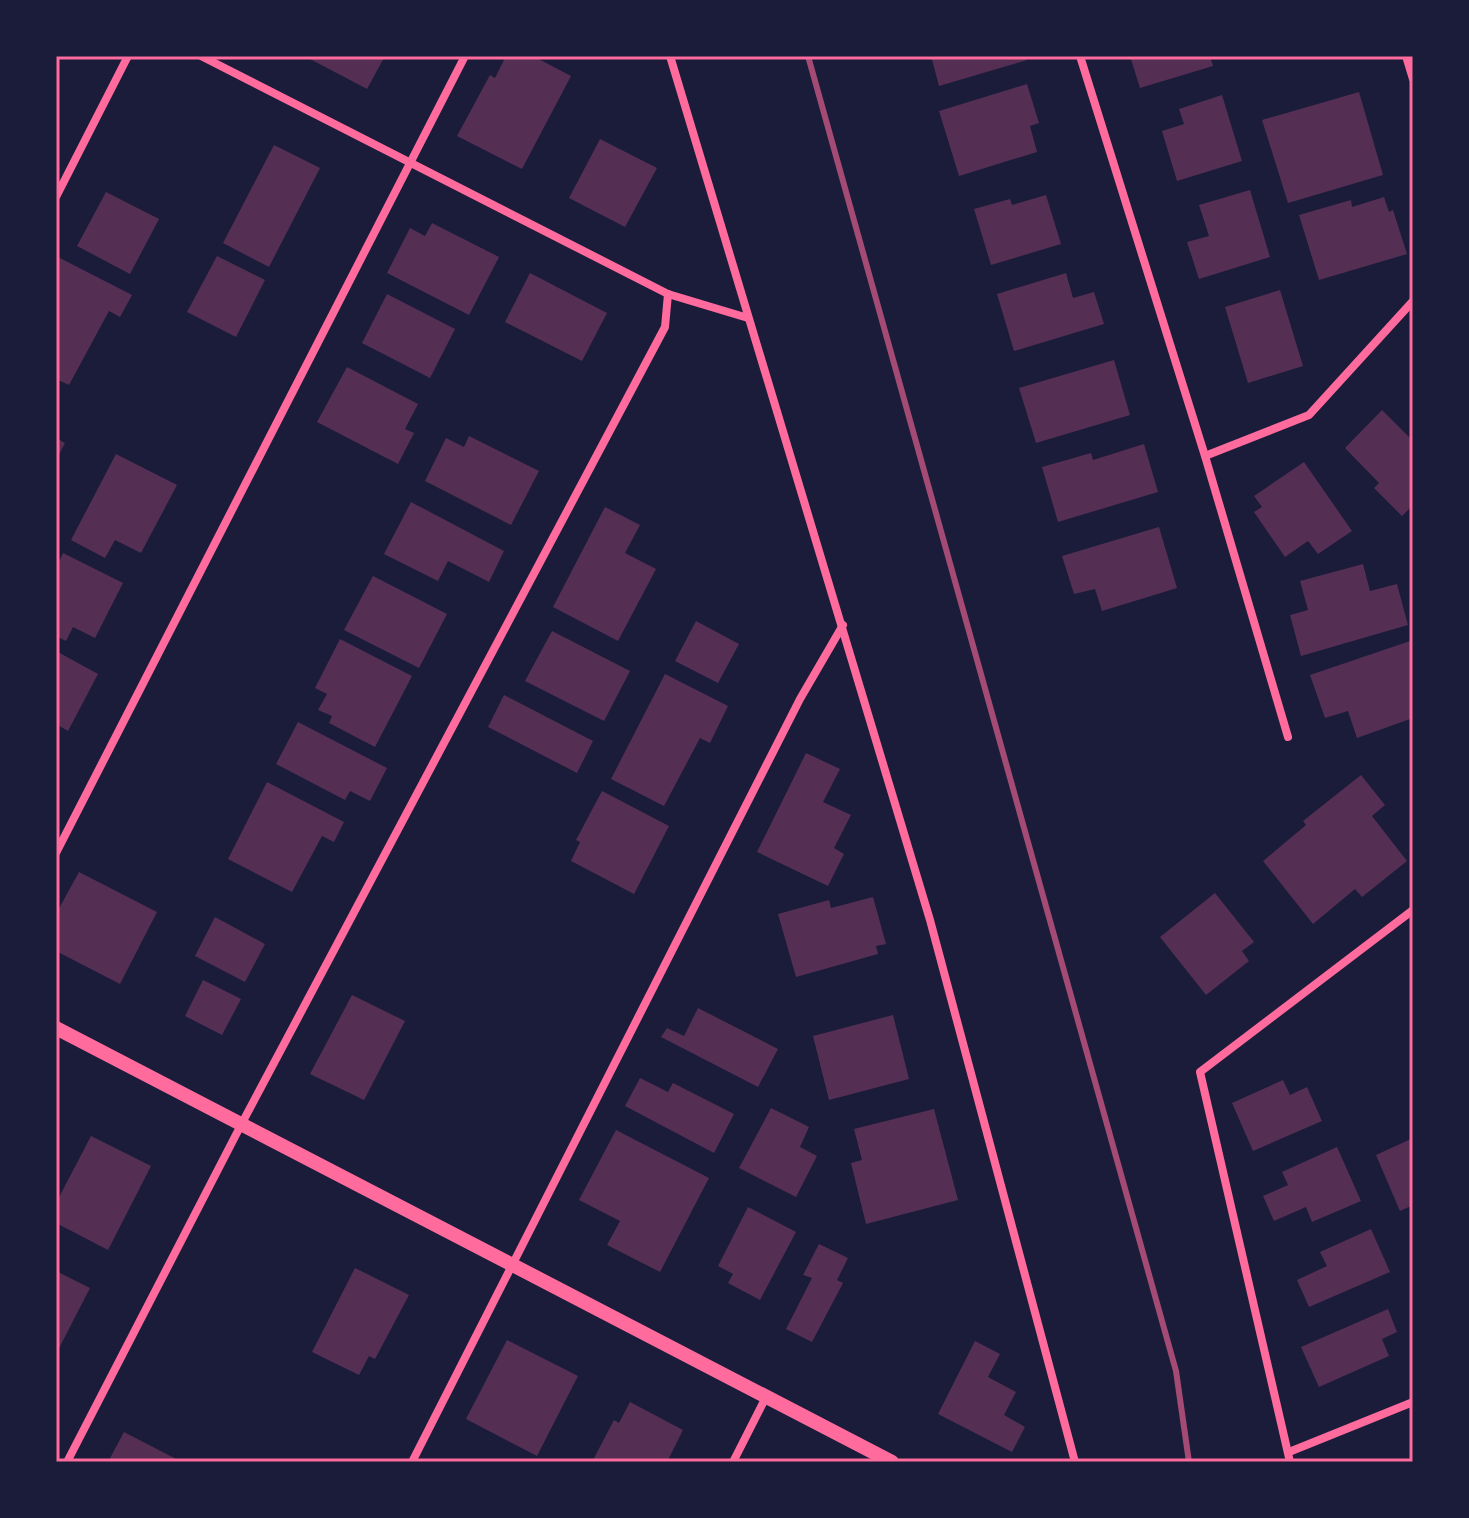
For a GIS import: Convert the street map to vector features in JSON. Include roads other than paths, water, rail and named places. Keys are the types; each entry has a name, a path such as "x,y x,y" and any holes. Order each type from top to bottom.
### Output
{"street":[{"path":"56,197 128,56"},
{"path":"201,56 668,294 748,318"},
{"path":"56,853 465,56"},
{"path":"670,56 930,920 1075,1462"},
{"path":"1080,56 1205,456 1288,737"},
{"path":"1406,56 1413,79"},
{"path":"67,1462 241,1125 665,327 668,294"},
{"path":"1205,456 1309,415 1413,301"},
{"path":"412,1462 800,699 843,625"},
{"path":"1290,1462 1200,1072 1413,910"},
{"path":"56,1028 892,1462"},
{"path":"733,1462 766,1397"},
{"path":"1289,1452 1413,1402"}],"railway":[{"path":"808,56 1176,1371 1189,1462"}]}
